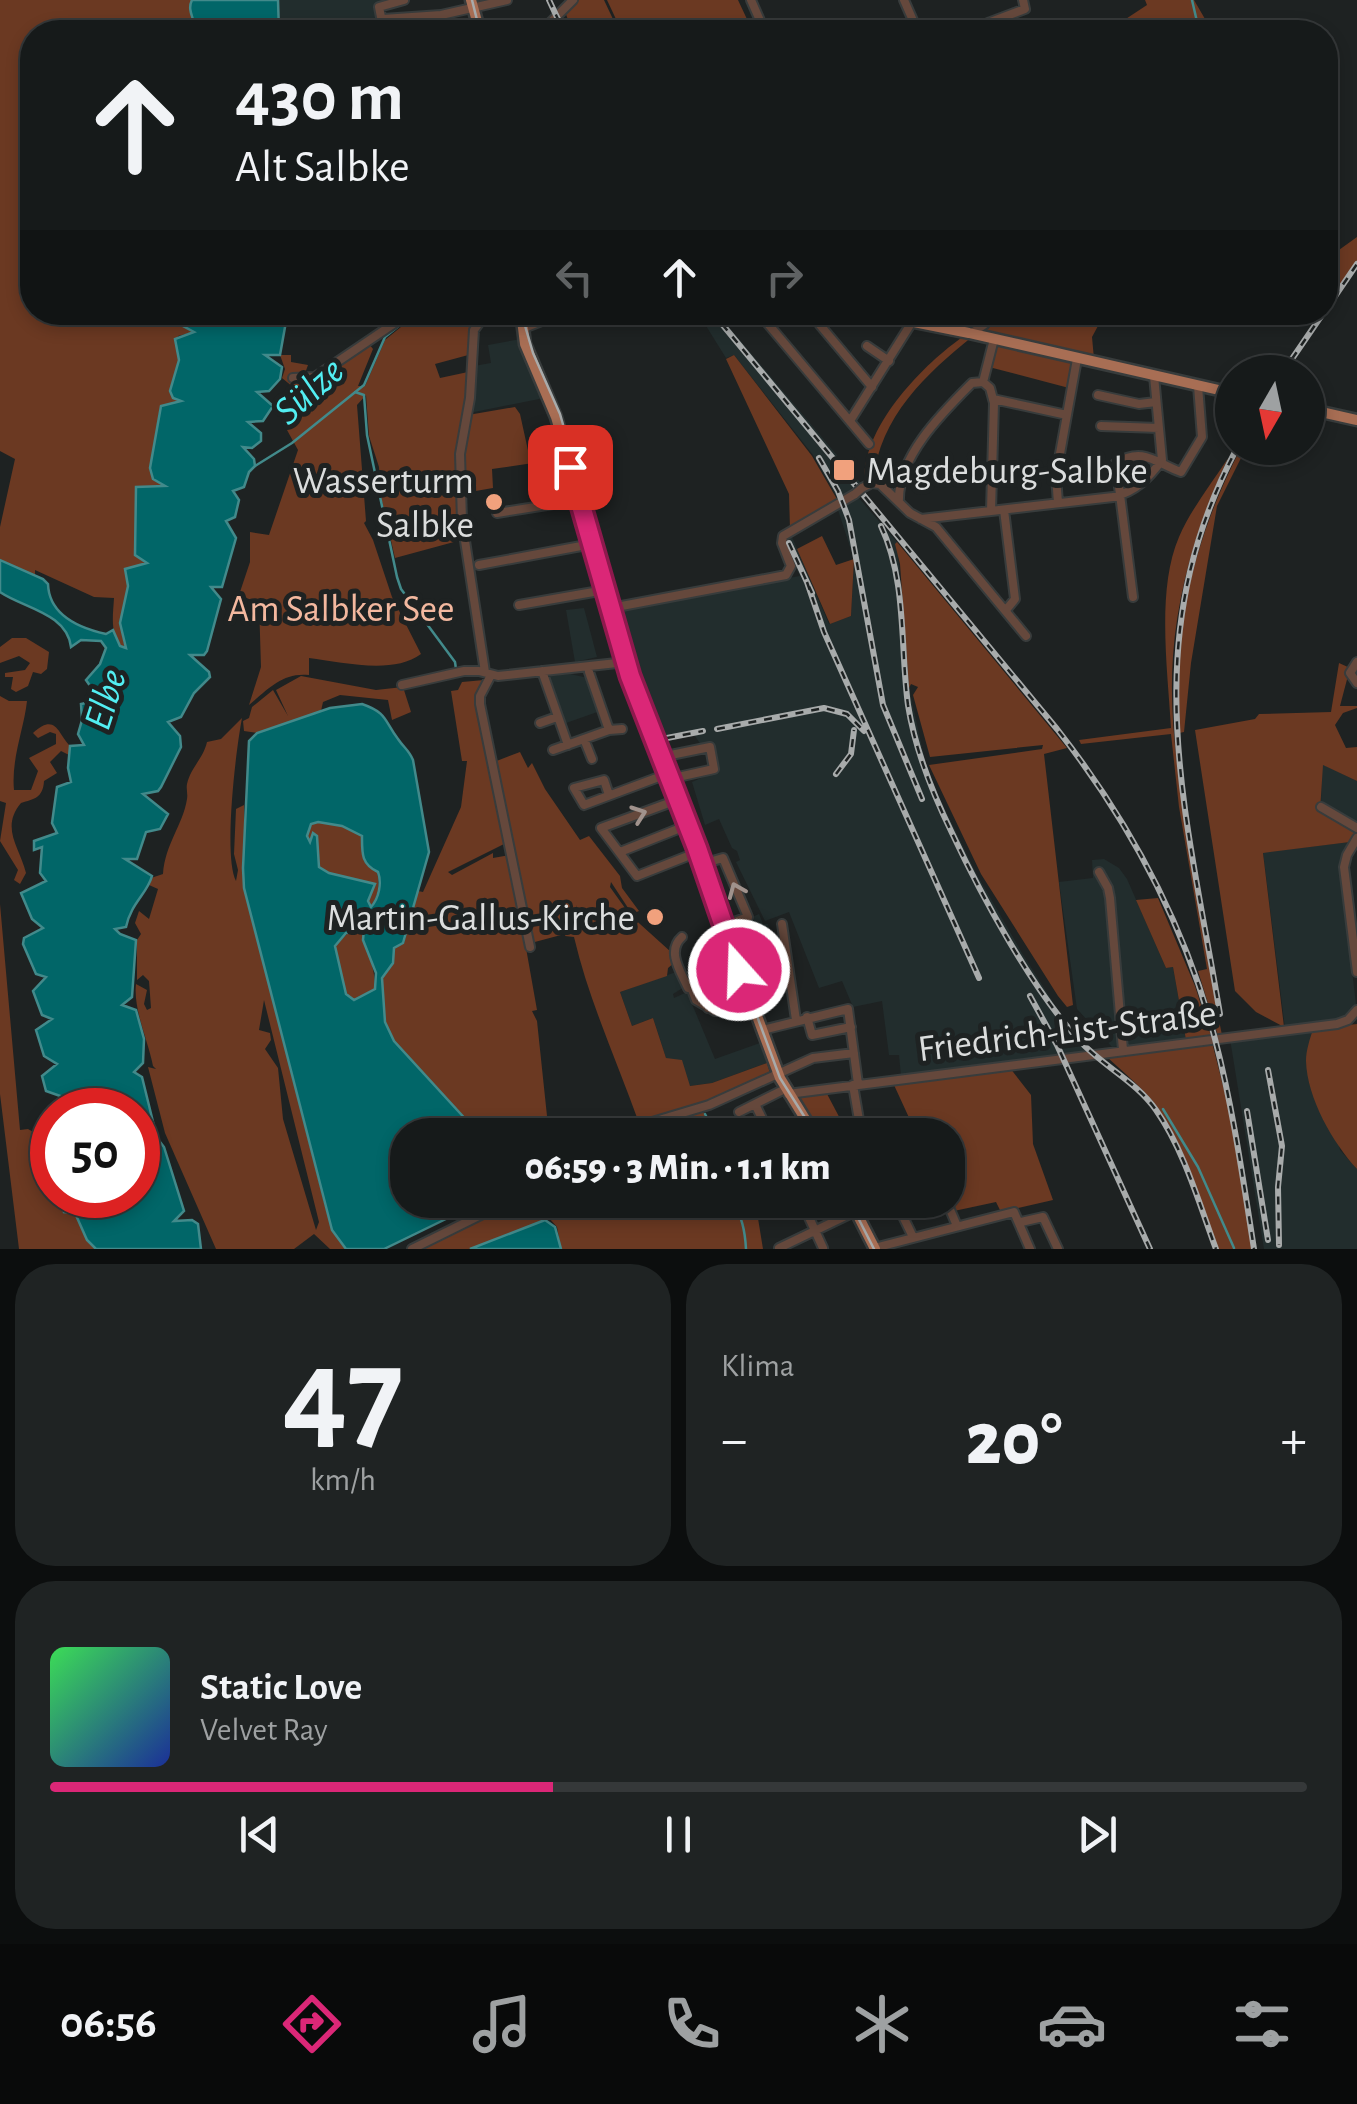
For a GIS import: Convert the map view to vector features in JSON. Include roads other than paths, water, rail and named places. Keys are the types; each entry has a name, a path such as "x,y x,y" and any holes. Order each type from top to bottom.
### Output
{"main road":[{"path":"523,325 525,344 554,410 606,590 620,662 688,825 777,1072 804,1118"},
{"path":"928,325 1215,390"},
{"path":"1325,413 1357,420"},
{"path":"859,1218 874,1248"}],"street":[{"path":"404,0 380,6 383,19 441,15 472,4 507,0"},
{"path":"553,20 573,0"},
{"path":"997,20 1025,10 1023,0"},
{"path":"441,15 441,20"},
{"path":"293,378 315,377 392,325"},
{"path":"477,325 460,454 462,521 488,674 480,704 530,948"},
{"path":"524,328 532,325"},
{"path":"769,325 869,444"},
{"path":"820,325 872,387"},
{"path":"850,421 910,325"},
{"path":"972,333 984,325"},
{"path":"991,511 993,399 987,385 994,339"},
{"path":"867,346 889,361"},
{"path":"1058,503 1056,476 1066,416 1086,361"},
{"path":"921,519 1120,496 1144,482 1161,462 1154,376"},
{"path":"899,502 900,489 919,442 974,382 987,385"},
{"path":"1132,597 1117,461 1147,456 1181,472 1200,442 1198,386"},
{"path":"1098,395 1138,404 1156,402"},
{"path":"993,399 1066,416"},
{"path":"1102,426 1159,428"},
{"path":"610,608 786,576 792,566 782,537 876,482 937,528 1026,636"},
{"path":"890,493 900,489"},
{"path":"498,513 579,500"},
{"path":"1004,510 1015,599 1006,610"},
{"path":"479,565 592,544"},
{"path":"519,606 606,590"},
{"path":"402,685 456,672 542,671 620,662"},
{"path":"589,672 620,662"},
{"path":"1357,662 1350,673 1357,684"},
{"path":"580,666 589,672 610,730"},
{"path":"542,671 568,745"},
{"path":"540,722 558,716"},
{"path":"553,750 622,729"},
{"path":"584,739 592,759"},
{"path":"609,795 604,780 574,788 584,804 668,776 714,769 710,748 661,756"},
{"path":"677,800 601,828 637,876 698,852"},
{"path":"1322,807 1357,828"},
{"path":"620,852 688,825"},
{"path":"1357,838 1344,867 1357,972"},
{"path":"702,864 723,858 748,917 723,926"},
{"path":"1099,872 1109,890 1124,1050"},
{"path":"782,924 796,1020"},
{"path":"682,937 674,951 688,988 741,974"},
{"path":"691,987 696,1000 712,1009 713,983"},
{"path":"762,1030 848,1009 859,1118"},
{"name":"Friedrich-List-Straße","path":"739,1112 787,1092 1337,1024 1355,1015"},
{"path":"808,1017 812,1035 851,1027"},
{"path":"664,1118 709,1104 813,1058 854,1052"},
{"path":"755,1104 762,1118"},
{"path":"874,1248 1014,1212 1030,1249"},
{"path":"1020,1220 1043,1217 1058,1249"},
{"path":"412,1249 475,1218"},
{"path":"810,1218 823,1248"},
{"path":"778,1248 843,1218"},
{"path":"904,1218 913,1237"},
{"path":"954,1218 957,1226"}],"water":[{"path":"192,0 278,0 279,20 193,20"},
{"name":"Elbe","path":"183,325 285,325 280,355 265,355 282,367 280,379 269,391 257,392 273,406 263,421 248,422 261,433 261,441 252,448 243,447 255,466 244,487 233,491 239,500 235,517 226,521 236,538 222,587 211,587 221,599 207,651 204,655 190,655 210,677 194,693 181,717 168,722 180,736 181,747 158,791 143,794 168,814 160,829 146,832 137,859 125,859 152,876 126,927 115,929 136,940 132,997 122,1005 136,1010 144,1039 143,1063 134,1072 142,1077 145,1088 45,1088 42,1076 57,1064 44,1056 36,1030 52,1019 42,1015 33,991 46,977 36,974 23,944 24,938 43,928 32,919 21,893 46,881 40,873 42,847 34,850 34,841 57,833 52,823 57,787 71,782 70,746 84,745 78,734 81,704 100,700 86,680 100,664 106,648 101,641 81,640 71,647 68,636 53,619 0,592 0,560 43,579 54,604 67,618 106,634 113,630 120,646 126,648 120,623 128,586 125,569 147,563 135,555 136,487 165,486 153,479 150,468 161,406 181,401 173,398 170,391 179,360 175,339 194,332"},
{"path":"362,704 384,718 413,760 429,852 403,943 394,948 393,963 382,978 385,1022 394,1041 464,1118 390,1118 390,1218 448,1218 384,1249 346,1249 332,1230 244,888 249,741 257,733 330,708","holes":["311,824 342,826 362,836 364,857 378,872 380,886 371,907 368,901 375,884 319,867 317,836 313,833 310,842 307,836","365,918 363,940 376,973 375,989 354,1000 346,994 335,946 346,933 357,932"]},
{"path":"160,1142 184,1211 174,1221 192,1220 198,1224 201,1249 96,1249 87,1240 77,1218 160,1218"},
{"path":"545,1220 555,1227 561,1249 470,1249"}],"waterway":[{"name":"Sülze","path":"1192,0 1197,20"},
{"name":"Sülze","path":"255,466 292,443 364,385 385,337 400,325"},
{"path":"355,392 364,395 367,435 401,589 455,662 456,669"},
{"path":"1163,1109 1198,1167 1234,1248"},
{"path":"705,1114 707,1118"},
{"name":"Sülze","path":"740,1218 746,1249"}],"tram line":[{"path":"472,0 477,20"},
{"path":"525,325 560,414 669,779 780,1078 805,1118"},
{"path":"858,1218 874,1249"}],"railway":[{"path":"549,0 558,20"},
{"path":"1338,292 1357,264"},
{"path":"723,325 1057,729 1131,837 1171,915 1203,997 1227,1091 1254,1249"},
{"path":"1295,355 1315,325"},
{"path":"819,458 849,520 883,705 922,799"},
{"path":"1220,1014 1183,796 1177,659 1186,590 1205,520 1229,465"},
{"path":"881,526 899,591 911,722 945,818 993,913 1060,1018 1156,1110 1175,1142 1216,1249"},
{"path":"789,543 812,593"},
{"path":"807,582 824,632 979,978"},
{"path":"717,729 824,708 847,714 864,731"},
{"path":"836,774 851,754 854,730"},
{"path":"667,738 703,731"},
{"path":"1030,996 1057,1045 1150,1249"},
{"path":"1268,1070 1282,1146 1279,1245"},
{"path":"1247,1111 1268,1240"}],"place":[{"name":"Magdeburg-Salbke","path":"844,470"},
{"name":"Wasserturm Salbke","path":"494,502"},
{"name":"Martin-Gallus-Kirche","path":"655,917"}],"park label":[{"name":"Am Salbker See","path":"341,608"}]}
